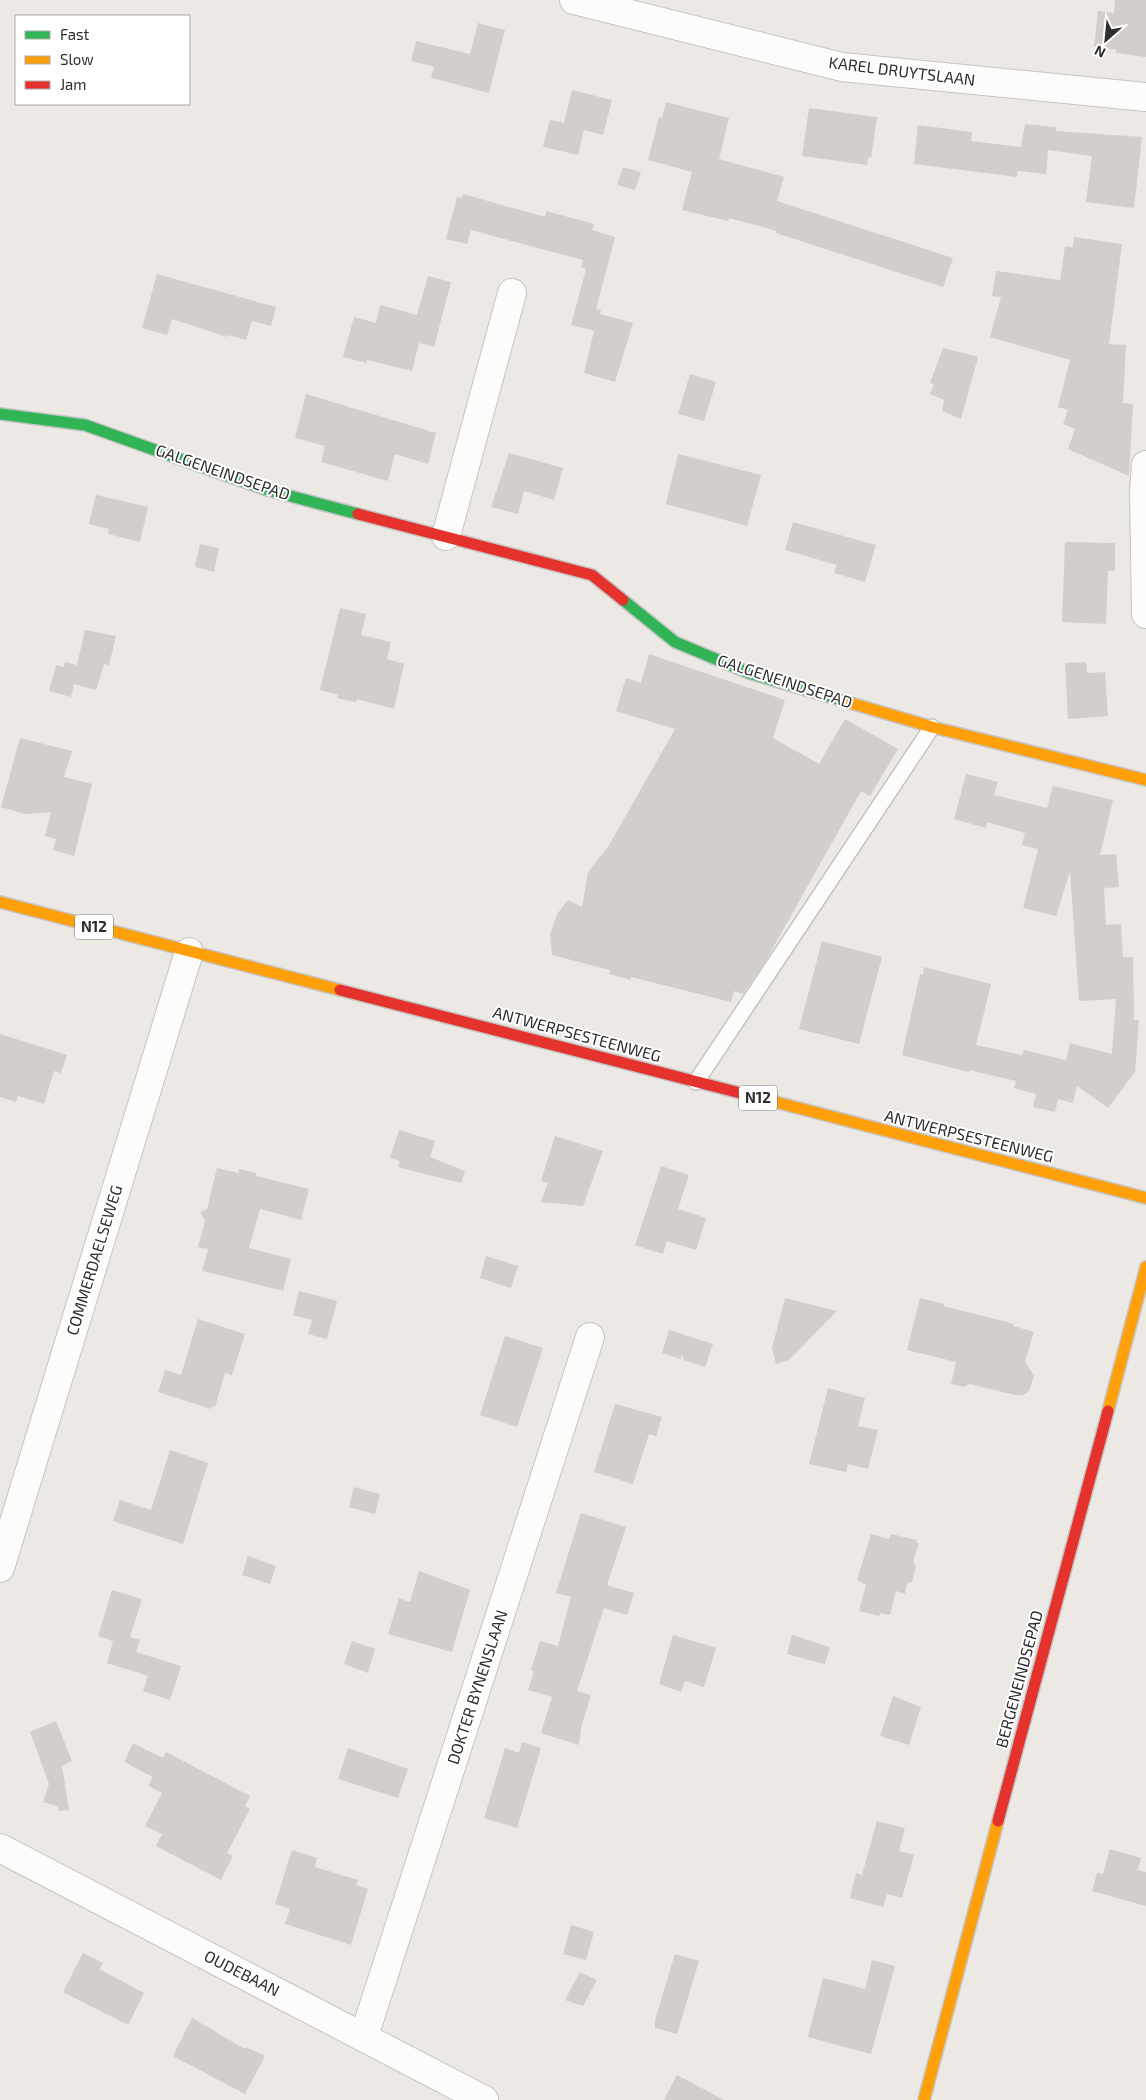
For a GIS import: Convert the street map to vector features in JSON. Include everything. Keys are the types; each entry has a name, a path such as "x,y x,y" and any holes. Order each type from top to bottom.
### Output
{"street":[{"name":"KAREL DRUYTSLAAN","path":"574,0 645,9 842,67 1146,97"},
{"path":"446,536 512,293"},
{"name":"GALGENEINDSEPAD","path":"0,414 85,425 264,489 592,575 675,642 748,673 932,727 1146,780"},
{"path":"1146,465 1144,491 1146,614"},
{"name":"ANTWERPSESTEENWEG","path":"0,902 189,952 370,996 1146,1198"},
{"name":"COMMERDAELSEWEG","path":"0,1568 189,952"},
{"name":"BERGENEINDSEPAD","path":"924,2100 1146,1267"},
{"name":"DOKTER BYNENSLAAN","path":"364,2036 590,1337"},
{"name":"OUDEBAAN","path":"0,1848 484,2100"}],"lane":[{"path":"696,1082 932,727"}],"building":[{"path":"1115,0 1146,0 1146,57 1116,53 1116,50 1094,47 1098,11 1114,13"},
{"path":"478,23 505,30 489,93 431,78 434,67 411,61 416,41 470,54"},
{"path":"572,90 612,100 603,135 584,130 578,155 543,147 550,120 564,123"},
{"path":"666,102 729,118 719,159 784,177 777,201 953,258 943,287 776,233 777,231 729,218 728,221 682,210 692,172 648,160 659,117 662,118"},
{"path":"809,108 877,117 871,158 868,157 867,165 802,156"},
{"path":"1025,124 1056,127 1056,131 1142,137 1134,208 1086,202 1092,156 1048,150 1046,174 1018,171 1017,177 914,164 918,125 972,132 971,141 1021,147"},
{"path":"623,167 641,172 635,190 617,185"},
{"path":"463,194 545,217 546,211 594,224 592,230 615,237 596,309 601,310 600,314 633,323 615,382 584,373 594,331 571,325 586,269 581,267 583,260 471,230 467,244 446,239 457,197 462,198"},
{"path":"1074,237 1122,244 1109,344 1126,345 1123,403 1133,404 1129,476 1068,449 1075,429 1063,424 1068,410 1058,407 1070,360 990,337 1001,297 992,296 996,271 1060,280 1065,246 1073,247"},
{"path":"157,274 276,307 271,326 252,321 246,340 228,335 227,337 172,319 167,335 142,328"},
{"path":"428,276 451,282 434,347 419,343 412,371 367,360 367,363 343,357 354,317 376,323 380,305 417,315"},
{"path":"943,348 978,357 961,419 942,411 944,400 930,394 934,384 930,383"},
{"path":"690,374 716,382 704,421 678,414"},
{"path":"306,394 436,433 428,464 395,454 388,481 321,462 325,446 295,438"},
{"path":"509,453 563,468 554,500 524,491 518,514 491,507"},
{"path":"678,454 761,475 747,526 666,504"},
{"path":"96,495 148,507 140,542 108,534 109,529 89,524"},
{"path":"793,522 876,545 865,582 834,573 837,565 785,550"},
{"path":"1065,542 1115,543 1115,571 1108,571 1106,624 1062,622"},
{"path":"200,544 219,548 214,572 195,567"},
{"path":"340,608 366,614 361,635 391,642 387,659 404,664 394,709 357,699 356,702 337,698 338,695 320,690"},
{"path":"85,630 116,636 109,665 104,664 96,690 74,684 71,697 49,691 56,665 64,667 65,662 77,665"},
{"path":"649,654 785,700 773,738 819,764 845,719 898,749 870,796 861,791 765,962 743,994 734,991 731,1002 631,977 631,980 609,974 610,970 552,955 550,935 557,914 568,900 582,907 588,872 608,847 675,729 616,711 626,678 641,683"},
{"path":"1086,662 1087,673 1105,672 1108,716 1068,719 1065,663"},
{"path":"20,738 72,751 64,777 92,784 74,856 53,850 56,839 45,836 51,812 25,814 1,807"},
{"path":"966,774 998,782 994,795 1047,808 1053,786 1113,800 1100,855 1116,854 1119,887 1104,888 1106,925 1121,924 1123,957 1133,957 1134,1020 1139,1020 1135,1072 1108,1108 1077,1086 1073,1103 1058,1099 1055,1112 1033,1107 1036,1094 1014,1088 1016,1081 969,1070 969,1072 902,1055 920,974 923,975 924,967 991,984 976,1045 1022,1055 1024,1050 1066,1060 1070,1043 1112,1054 1116,999 1079,1001 1070,871 1056,916 1023,908 1038,849 1022,845 1025,833 987,822 986,828 954,819"},
{"path":"822,941 882,957 859,1044 799,1029"},
{"path":"0,1034 67,1055 61,1073 54,1071 44,1104 18,1096 16,1102 0,1097"},
{"path":"399,1130 435,1141 430,1157 465,1171 461,1183 398,1167 400,1161 390,1158"},
{"path":"555,1136 603,1151 583,1206 541,1202 548,1183 541,1181"},
{"path":"661,1166 689,1175 678,1209 706,1218 696,1250 667,1241 663,1254 635,1245"},
{"path":"217,1168 239,1173 239,1169 256,1173 256,1176 309,1189 301,1220 260,1209 249,1248 291,1259 283,1291 202,1271 208,1249 198,1247 205,1221 200,1212 207,1209"},
{"path":"486,1256 518,1266 511,1288 480,1278"},
{"path":"299,1291 337,1301 327,1339 308,1334 312,1320 293,1315"},
{"path":"785,1298 837,1311 789,1360 776,1364 772,1348"},
{"path":"920,1298 944,1304 943,1306 1014,1324 1013,1326 1034,1332 1025,1361 1034,1376 1029,1391 1023,1395 1015,1395 970,1384 964,1387 951,1384 956,1362 907,1350"},
{"path":"198,1319 245,1334 232,1375 225,1373 215,1407 212,1406 211,1409 158,1392 165,1370 181,1375"},
{"path":"669,1330 713,1344 705,1367 684,1360 682,1354 680,1359 662,1353"},
{"path":"505,1336 543,1348 517,1427 480,1415"},
{"path":"828,1388 865,1398 858,1426 878,1430 868,1469 848,1464 846,1472 809,1464"},
{"path":"615,1404 662,1417 656,1436 649,1434 633,1484 594,1472"},
{"path":"170,1450 208,1463 183,1544 113,1521 120,1500 151,1510"},
{"path":"354,1487 380,1494 375,1514 349,1507"},
{"path":"581,1513 626,1527 607,1585 634,1593 627,1615 604,1608 577,1691 591,1695 581,1728 579,1745 541,1733 552,1697 528,1690 534,1671 531,1670 540,1641 558,1646 571,1597 556,1593"},
{"path":"871,1534 889,1539 891,1534 917,1540 916,1543 919,1543 913,1562 916,1566 912,1582 907,1584 905,1594 896,1591 890,1615 880,1613 879,1616 859,1611 866,1585 857,1580"},
{"path":"248,1556 276,1566 270,1584 242,1575"},
{"path":"419,1571 470,1590 452,1652 388,1634 399,1598 410,1602"},
{"path":"112,1590 142,1599 130,1637 140,1640 136,1652 181,1666 170,1700 143,1691 148,1676 107,1663 113,1641 98,1636"},
{"path":"673,1635 716,1648 704,1687 685,1681 681,1692 659,1684"},
{"path":"792,1635 830,1647 825,1664 787,1654"},
{"path":"352,1641 375,1649 368,1673 344,1664"},
{"path":"893,1696 921,1707 909,1745 880,1736"},
{"path":"56,1721 72,1761 62,1766 69,1810 59,1811 57,1806 43,1802 49,1784 30,1732"},
{"path":"522,1742 541,1748 517,1828 484,1818 505,1748 519,1753"},
{"path":"133,1743 163,1758 166,1752 250,1796 245,1806 250,1809 227,1853 233,1856 221,1880 156,1846 162,1834 145,1826 162,1793 148,1786 153,1777 124,1762"},
{"path":"348,1748 408,1769 398,1798 338,1779"},
{"path":"877,1821 905,1828 899,1851 914,1855 902,1898 887,1894 883,1907 850,1898 856,1873 862,1875"},
{"path":"1110,1849 1141,1858 1138,1870 1146,1872 1146,1906 1092,1891 1097,1873 1103,1874"},
{"path":"292,1850 317,1858 315,1867 358,1880 356,1885 368,1889 351,1945 285,1924 290,1909 275,1904"},
{"path":"571,1925 594,1932 586,1960 563,1954"},
{"path":"83,1953 103,1963 99,1969 144,1993 128,2025 63,1992"},
{"path":"675,1954 699,1961 677,2034 655,2028 655,2020"},
{"path":"872,1960 895,1966 871,2054 808,2037 823,1978 865,1989"},
{"path":"580,1972 597,1980 583,2006 565,2000"},
{"path":"192,2018 245,2049 246,2047 265,2056 245,2094 173,2056"},
{"path":"677,2075 724,2100 664,2100"}],"traffic: fast":[{"path":"0,414 85,425 264,489 358,514"},
{"path":"623,600 675,642 749,673 844,701"}],"traffic: slow":[{"path":"844,701 932,727 1146,780"},
{"path":"0,902 340,990"},
{"path":"752,1096 1146,1198"},
{"path":"1108,1411 1146,1267"},
{"path":"924,2100 998,1821"}],"traffic: jam":[{"path":"358,514 592,575 623,600"},
{"path":"340,990 752,1096"},
{"path":"998,1821 1108,1411"}]}
